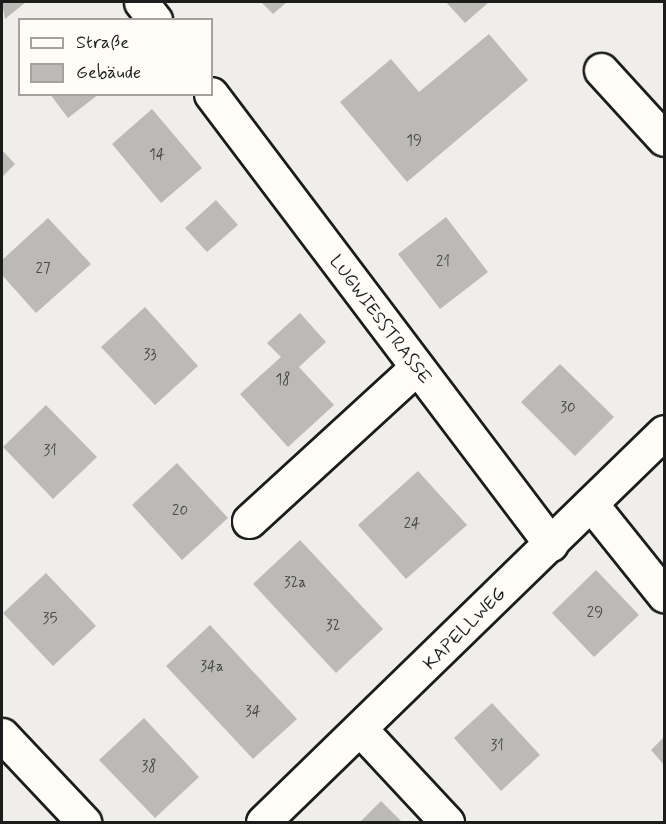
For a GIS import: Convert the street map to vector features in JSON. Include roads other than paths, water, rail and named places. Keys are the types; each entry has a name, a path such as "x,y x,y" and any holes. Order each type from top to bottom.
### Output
{"street":[{"path":"141,2 153,18"},
{"path":"601,70 664,139"},
{"name":"LUGWIESSTRASSE","path":"212,96 551,544"},
{"path":"249,521 416,368"},
{"name":"KAPELLWEG","path":"263,822 362,731 664,432"},
{"path":"591,504 664,595"},
{"path":"362,731 447,822"},
{"path":"2,735 84,822"}]}
